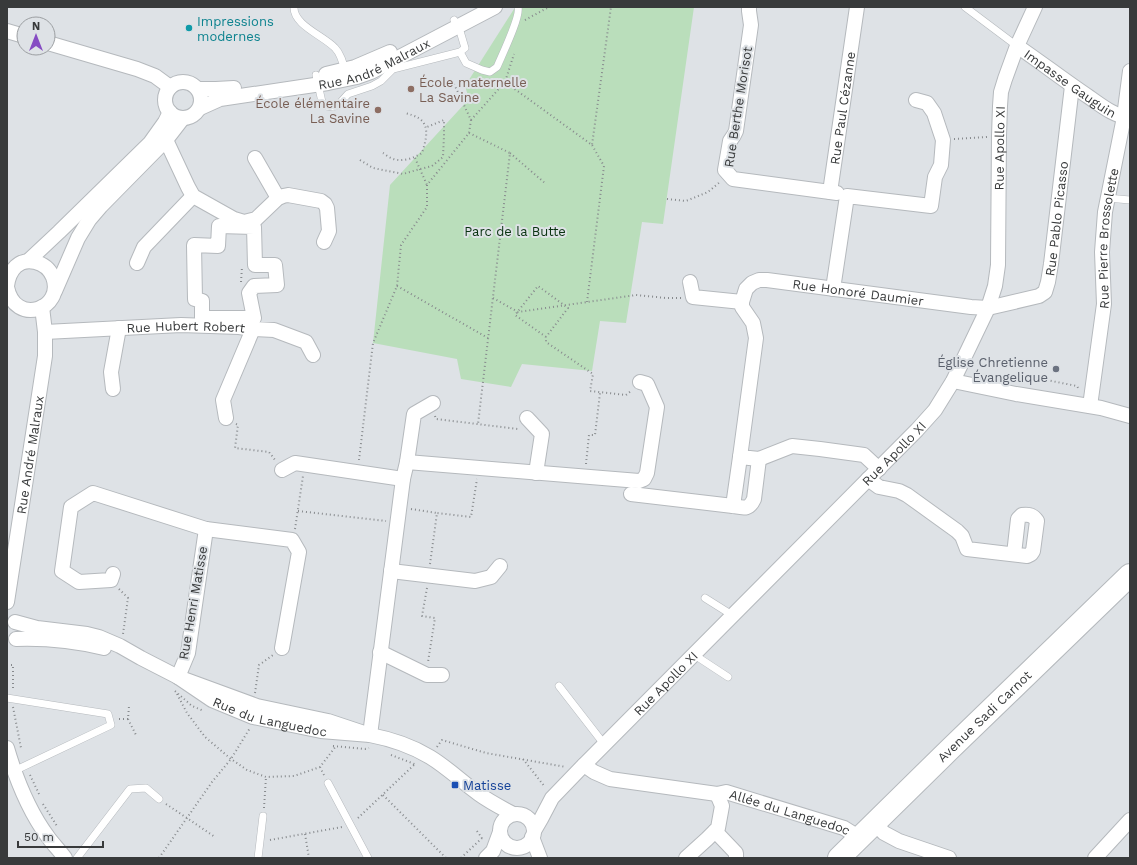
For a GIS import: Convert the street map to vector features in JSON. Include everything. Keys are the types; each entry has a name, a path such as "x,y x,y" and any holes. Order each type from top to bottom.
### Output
{"main road":[{"name":"Avenue Sadi Carnot","path":"839,858 1130,575"}],"street":[{"name":"Rue André Malraux","path":"200,108 220,98 346,75 358,77 371,72 455,23 477,7"},
{"name":"Rue André Malraux","path":"455,23 495,7"},
{"name":"Rue Berthe Morisot","path":"749,7 750,25 736,131 730,141 725,170 733,179 830,192"},
{"name":"Rue Paul Cézanne","path":"830,192 857,7"},
{"name":"Rue Apollo XI","path":"517,814 541,805 550,794 581,767 879,469 935,410 953,381 988,308 995,286 998,265 999,136 1001,92 1004,79 1036,7"},
{"path":"56,45 143,71 155,76 170,88"},
{"name":"Impasse Gauguin","path":"1018,46 1072,86 1112,112 1127,118"},
{"name":"Rue Pierre Brossolette","path":"1090,406 1104,304 1102,252 1103,231 1107,198 1127,118 1130,71"},
{"name":"Rue André Malraux","path":"198,89 216,89 317,80"},
{"path":"181,82 188,82 198,89 201,98 200,108 196,113 190,117 183,118 170,112 165,102 167,92 170,88 181,82"},
{"name":"Rue Pablo Picasso","path":"988,308 1039,296 1045,292 1051,264 1072,86"},
{"path":"830,192 847,196 931,206 935,177 941,165 943,140 934,113 927,103 916,100"},
{"path":"28,261 150,143 165,122 170,112"},
{"path":"55,291 55,282 52,274 46,267 39,263 28,261 11,267 7,286 9,300 26,310 34,310 42,307 52,299 78,238 90,220 101,206 166,140 183,118"},
{"path":"166,140 193,196 234,219 244,222 256,219 278,198 283,196 288,195 321,201 327,208 329,231 324,242"},
{"path":"255,158 278,198"},
{"path":"137,263 144,247 193,196"},
{"path":"833,289 847,196"},
{"path":"219,226 244,228 254,227 255,265 275,265 277,285 254,286 249,293 254,318 202,318 202,301 195,299 194,244 218,246 219,226"},
{"name":"Rue Honoré Daumier","path":"742,302 746,289 752,283 759,280 767,280 988,308"},
{"path":"690,282 693,298 742,302 742,307 753,323 756,338 733,506"},
{"name":"Rue André Malraux","path":"7,602 45,356 45,332 42,307"},
{"name":"Rue Hubert Robert","path":"45,332 181,325 274,330 306,342 313,355"},
{"name":"Rue Hubert Robert","path":"113,389 112,372 119,328"},
{"name":"Rue Hubert Robert","path":"226,418 223,400 254,329"},
{"path":"953,381 1016,394 1090,406 1130,416"},
{"path":"407,462 639,481 644,479 647,473 657,407 647,384 640,382"},
{"path":"370,735 399,507 414,414 433,403"},
{"path":"529,420 542,434 536,473"},
{"path":"740,457 759,459 792,446 864,455 879,469"},
{"path":"631,494 745,508 751,505 754,499 759,459"},
{"path":"282,470 295,463 403,479"},
{"path":"868,479 879,487 899,491 913,499 958,531 967,548 1014,554"},
{"name":"Rue Henri Matisse","path":"112,577 79,582 62,572 71,508 93,493 206,529 292,540 293,542"},
{"name":"Rue Henri Matisse","path":"178,677 188,653 206,529"},
{"path":"282,648 298,552 293,542"},
{"path":"391,571 475,581 491,577 500,566"},
{"path":"11,619 18,630 12,643"},
{"name":"Rue du Languedoc","path":"11,619 37,628 87,634 99,637 120,646 178,677 212,700 321,731 370,735 386,738 400,743 430,757 451,771 479,795 497,818 500,829"},
{"name":"Rue du Languedoc","path":"12,643 64,641 85,644 141,658"},
{"path":"380,652 427,675 442,675"},
{"path":"7,748 14,771 29,806 47,836 66,858"},
{"name":"Allée du Languedoc","path":"581,767 610,779 717,794 726,792 844,828 884,833 898,841 949,858"},
{"name":"Rue Apollo XI","path":"533,834 541,819 550,794"},
{"path":"686,858 718,828 722,806 717,794"},
{"name":"Rue du Languedoc","path":"479,795 517,814"},
{"path":"490,855 505,818 517,814 524,816 531,822 540,858"},
{"path":"1095,858 1130,820"},
{"path":"500,829 504,842 532,858"},
{"path":"715,831 736,853 736,858"},
{"path":"490,855 526,844 530,841 533,834"}],"lane":[{"path":"294,7 294,13 299,21 335,47 340,56 346,75"},
{"path":"460,52 466,63 482,70 490,72 494,70 497,67 514,29 519,11 518,7"},
{"path":"965,7 1018,46"},
{"path":"317,80 322,102 326,106 333,107 339,104 348,94 372,86 381,81 393,69 460,52 465,48 455,23"},
{"path":"1107,198 1130,200"},
{"path":"705,598 732,615"},
{"path":"693,654 728,677"},
{"path":"559,686 604,744"},
{"path":"7,698 108,714 111,726 14,771"},
{"path":"328,783 368,858"},
{"path":"77,858 130,788 146,788 158,799"},
{"path":"258,858 263,816"}],"path":[{"path":"592,145 611,7"},
{"path":"505,82 592,145 604,166 587,302"},
{"path":"427,186 469,133 471,120 454,84"},
{"path":"383,153 392,159 404,160 415,158 422,153 427,137 427,127 420,119 412,114 404,113"},
{"path":"360,160 373,168 403,174 432,166 443,157 444,120 427,127"},
{"path":"469,133 510,153 546,184"},
{"path":"943,140 999,136"},
{"path":"478,424 510,153"},
{"path":"358,472 373,343 397,286 401,245 427,207 427,186 415,158"},
{"path":"667,199 686,201 700,196 708,192 729,175"},
{"path":"241,288 242,265"},
{"path":"397,286 488,338"},
{"path":"546,337 515,315 538,286 568,308 546,337 546,342 593,374 590,392 626,396 640,382"},
{"path":"492,298 518,312 636,295 666,298 693,298"},
{"path":"1031,377 1077,386 1080,392"},
{"path":"584,477 589,435 595,435 600,393"},
{"path":"433,403 436,419 518,429 529,420"},
{"path":"226,418 238,425 235,448 269,452 282,470"},
{"path":"293,542 305,465"},
{"path":"399,507 471,517 479,468"},
{"path":"298,511 397,523"},
{"path":"427,675 434,618 422,616 438,513"},
{"path":"112,577 128,598 122,640"},
{"path":"159,858 212,782 231,759 249,728 255,711 254,697 259,665 282,648"},
{"path":"176,692 187,713 205,737 231,759 247,770 266,777 294,776 320,767 336,746"},
{"path":"129,706 128,719 136,735"},
{"path":"110,719 128,719"},
{"path":"437,748 442,740 486,753 581,767"},
{"path":"387,753 415,764"},
{"path":"523,759 550,794"},
{"path":"263,816 266,777"},
{"path":"383,794 446,858"},
{"path":"158,799 215,837"},
{"path":"477,831 490,855"},
{"path":"305,834 309,858"},
{"path":"461,858 482,838"}],"green space":[{"name":"Parc de la Butte","path":"516,7 694,7 663,224 642,222 626,323 600,321 592,371 522,364 511,387 461,379 457,359 373,343 390,185 469,99 465,86"}],"place":[{"name":"Impressions modernes","path":"189,28"},
{"name":"École maternelle La Savine","path":"411,89"},
{"name":"École élémentaire La Savine","path":"378,110"},
{"name":"Église Chretienne Évangelique","path":"1056,369"},
{"name":"Matisse","path":"455,785"}]}
